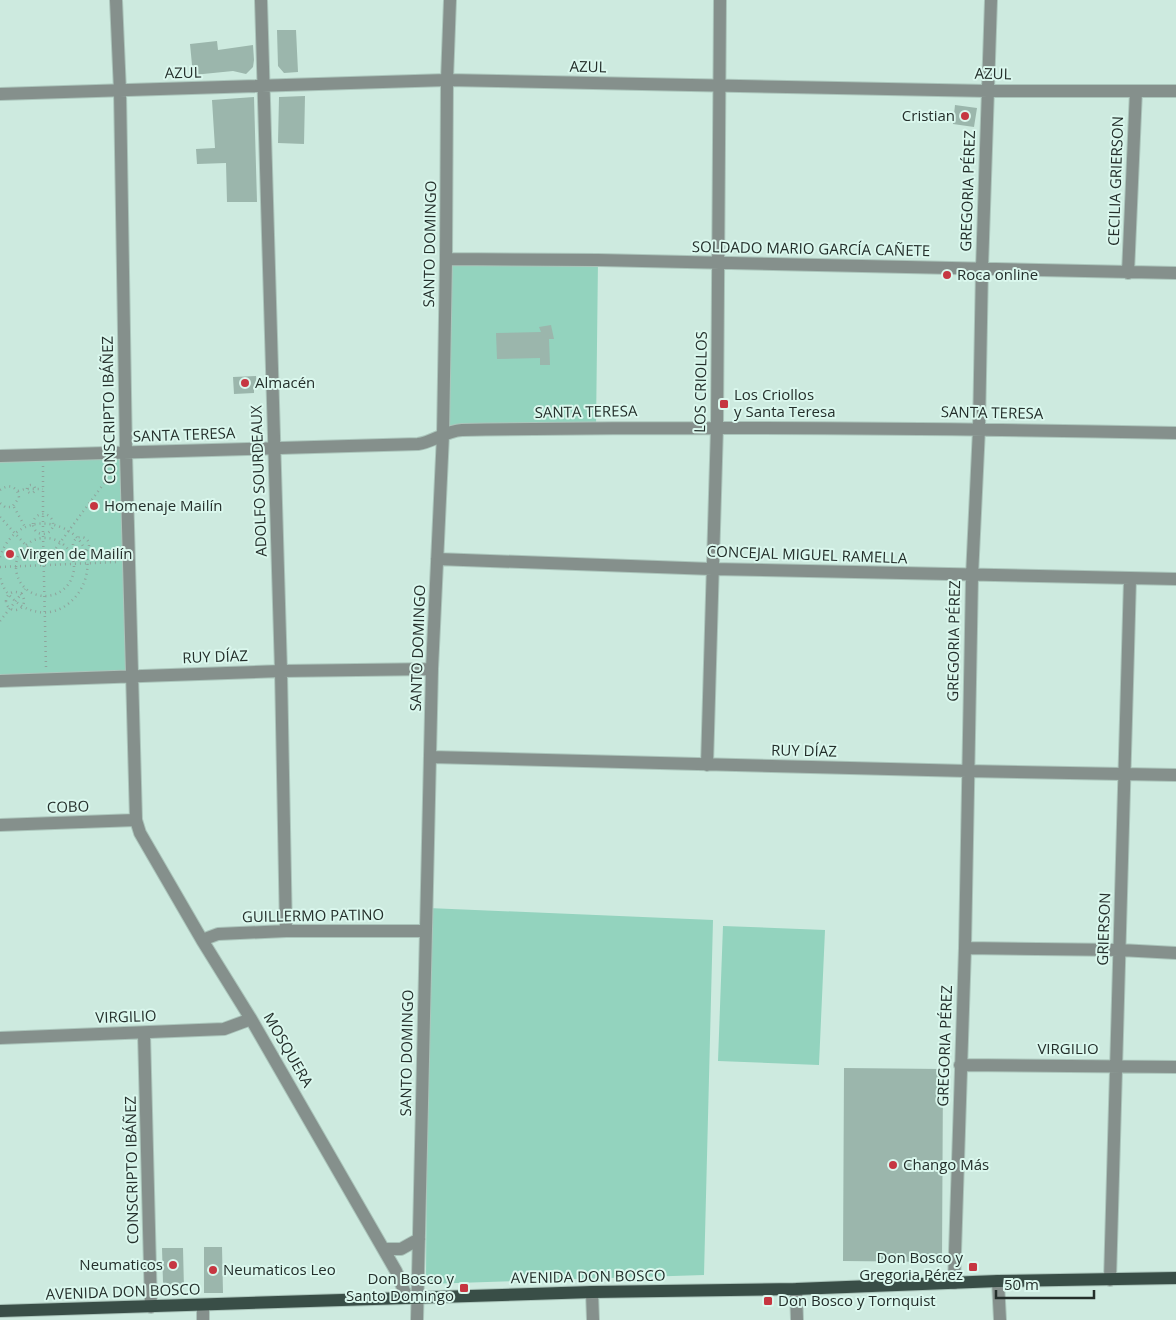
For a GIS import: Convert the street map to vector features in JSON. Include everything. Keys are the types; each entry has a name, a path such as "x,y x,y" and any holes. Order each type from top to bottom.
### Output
{"main road":[{"name":"AVENIDA DON BOSCO","path":"0,1311 34,1315 151,1307 592,1292 796,1289 998,1281 1176,1278"}],"street":[{"name":"CONSCRIPTO IBÁÑEZ","path":"116,0 120,90 126,453 136,820"},
{"name":"ADOLFO SOURDEAUX","path":"261,0 281,671 286,931"},
{"name":"SANTO DOMINGO","path":"417,1320 412,1298 419,1239 432,669 443,435 447,80 450,0"},
{"name":"LOS CRIOLLOS","path":"707,765 716,427 720,0"},
{"name":"GREGORIA PÉREZ","path":"954,1283 965,948 972,576 979,429 982,268 991,0"},
{"name":"AZUL","path":"0,94 447,80 988,90 1176,91"},
{"name":"CECILIA GRIERSON","path":"1128,273 1136,91"},
{"name":"SOLDADO MARIO GARCÍA CAÑETE","path":"446,260 598,260 1176,274"},
{"name":"SANTA TERESA","path":"0,456 418,444 427,443 453,431 462,430 716,427 1176,433"},
{"name":"CONCEJAL MIGUEL RAMELLA","path":"437,559 712,569 1176,579"},
{"name":"GRIERSON","path":"1110,1280 1130,579"},
{"name":"RUY DÍAZ","path":"0,681 281,671 432,669"},
{"name":"RUY DÍAZ","path":"431,756 707,765 1176,775"},
{"name":"COBO","path":"0,825 136,820"},
{"name":"MOSQUERA","path":"136,820 140,833 202,940 251,1019 412,1298"},
{"name":"GUILLERMO PATINO","path":"202,940 218,934 286,931 426,931"},
{"path":"965,948 1120,950 1176,953"},
{"name":"VIRGILIO","path":"0,1038 224,1028 251,1019"},
{"name":"CONSCRIPTO IBÁÑEZ","path":"144,1033 151,1307"},
{"name":"VIRGILIO","path":"960,1065 1176,1067"},
{"path":"384,1249 401,1249 419,1239"},
{"path":"998,1281 1000,1320"},
{"path":"796,1289 797,1320"},
{"path":"592,1292 593,1320"},
{"path":"202,1320 203,1306"}],"path":[{"path":"44,565 126,453"},
{"path":"35,464 43,464 46,680"},
{"path":"0,490 9,486 18,491 35,488 43,489"},
{"path":"1,505 9,508 14,506 19,498 18,491"},
{"path":"14,506 25,527"},
{"path":"43,514 50,517 53,524 50,531 43,534 36,531 33,525 36,517 43,514"},
{"path":"0,517 44,565"},
{"path":"0,557 8,539 25,527 43,523 53,524 68,531 76,538 85,552 87,564 86,580 80,593 69,604 56,610 45,612 28,609 15,602 9,595 0,576"},
{"path":"81,537 88,541 89,549 80,554 75,551 73,546 76,538 81,537"},
{"path":"43,538 60,542 72,555 74,564 73,574 69,583 63,590 54,595 37,595 25,588 17,574 16,566 20,551 33,540 43,538"},
{"path":"0,567 130,562"},
{"path":"0,621 25,588"},
{"path":"14,592 21,594 24,600 23,606 16,611 10,609 6,602 9,595 14,592"}],"green space":[{"path":"446,259 598,260 596,428 443,435"},
{"path":"126,453 133,677 0,681 0,456"},
{"path":"428,908 713,920 704,1275 426,1284"},
{"path":"723,926 825,930 819,1065 718,1061"}],"building":[{"path":"277,30 296,30 298,72 284,73 278,66"},
{"path":"217,41 218,50 253,45 253,67 246,74 233,71 193,75 190,44"},
{"path":"305,96 304,144 278,143 279,97"},
{"path":"254,97 257,202 227,202 226,163 197,164 196,149 215,148 212,100"},
{"name":"Cristian","path":"955,105 977,108 974,127 953,124"},
{"path":"551,325 554,339 549,339 550,365 540,365 540,358 497,359 496,333 541,332 539,327"},
{"name":"Almacén","path":"256,376 257,389 254,389 254,393 234,394 233,377"},
{"name":"Chango Más","path":"844,1068 943,1069 942,1262 843,1261"},
{"name":"Neumaticos Leo","path":"204,1247 222,1247 223,1293 204,1293"},
{"name":"Neumaticos","path":"162,1248 183,1248 184,1289 168,1289 163,1282"}],"place":[{"name":"Cristian","path":"965,116"},
{"name":"Roca online","path":"947,275"},
{"name":"Almacén","path":"245,383"},
{"name":"Los Criollos y Santa Teresa","path":"724,404"},
{"name":"Homenaje Mailín","path":"94,506"},
{"name":"Virgen de Mailín","path":"10,554"},
{"name":"Chango Más","path":"893,1165"},
{"name":"Neumaticos","path":"173,1265"},
{"name":"Don Bosco y Gregoria Pérez","path":"973,1267"},
{"name":"Neumaticos Leo","path":"213,1270"},
{"name":"Don Bosco y Santo Domingo","path":"464,1288"},
{"name":"Don Bosco y Tornquist","path":"768,1301"}]}
